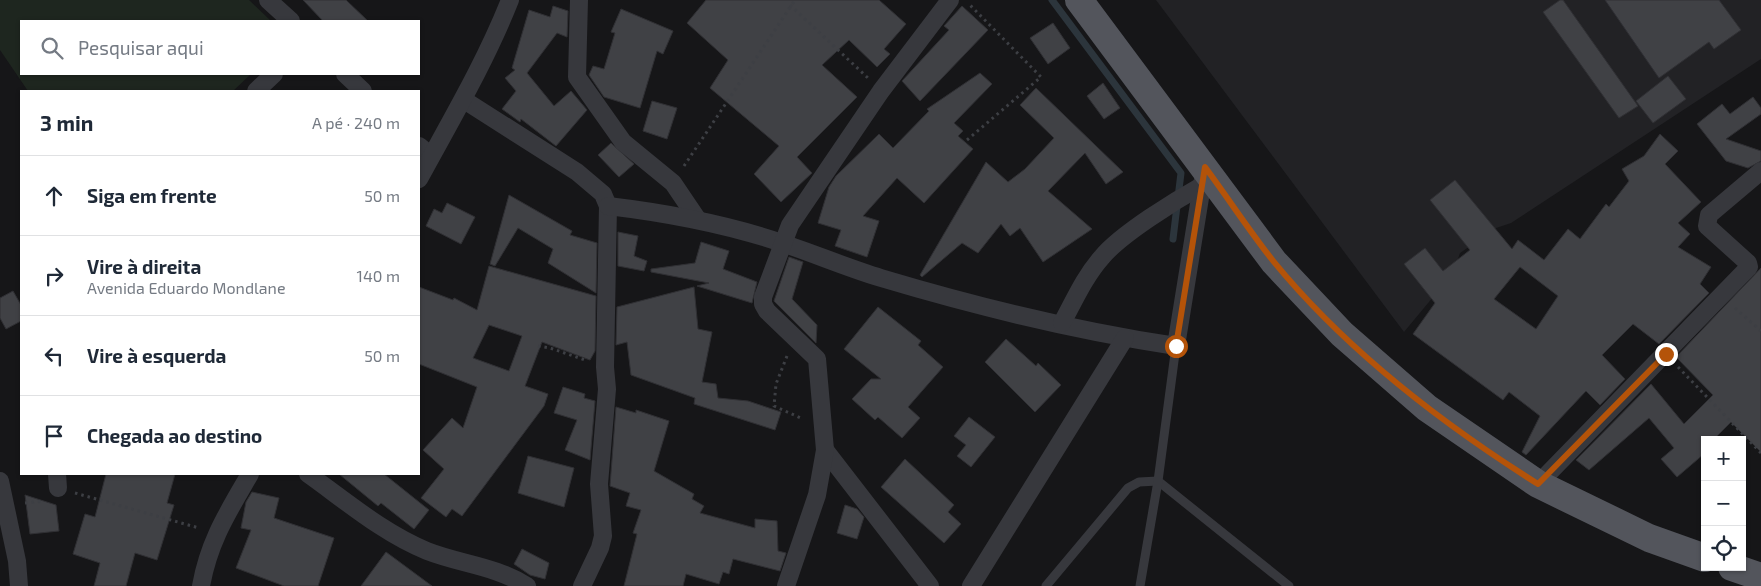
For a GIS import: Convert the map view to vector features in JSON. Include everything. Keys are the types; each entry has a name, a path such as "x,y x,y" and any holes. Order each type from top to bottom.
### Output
{"main road":[{"path":"1079,0 1204,176 1274,262 1342,334 1427,408 1538,484 1649,538 1701,557"},
{"path":"1744,571 1761,577"}],"street":[{"path":"268,0 290,20"},
{"path":"420,174 425,151 464,100 494,39 510,0"},
{"path":"579,0 577,78 623,142 673,182 698,220"},
{"path":"786,586 817,495 825,450 817,359 796,340 763,304 782,243 790,224 881,91 950,0"},
{"path":"257,90 273,75"},
{"path":"346,75 362,90"},
{"path":"464,100 576,172 603,194 608,206 605,367 607,389 599,484 603,536 600,548 582,586"},
{"path":"1538,484 1722,297 1749,267 1748,263 1707,226 1706,220 1709,215 1761,171"},
{"path":"608,206 659,212 698,220 782,243 863,272 932,292 1125,338 1176,346 1204,176"},
{"path":"1062,323 1087,277 1112,246 1186,194 1204,176"},
{"path":"971,586 1125,338"},
{"path":"825,450 930,586"},
{"path":"201,586 205,564 216,533 249,475"},
{"path":"309,475 388,532 427,551 474,563 512,576 527,586"},
{"path":"0,480 17,561 19,586"}],"lane":[{"path":"1140,586 1158,481 1176,346"},
{"path":"1046,586 1128,488 1139,482 1158,481 1289,586"}],"path":[{"path":"673,182 794,0"},
{"path":"966,0 1041,77 967,140"},
{"path":"790,4 881,91"},
{"path":"1722,297 1761,331"},
{"path":"796,340 783,363 778,377 774,406 822,427"},
{"path":"538,346 563,352 605,367"},
{"path":"1666,354 1761,453"},
{"path":"6,505 60,499 58,481 216,533"}],"shaded area":[{"path":"0,0 249,0 270,20 20,20 20,75 250,75 234,90 27,90 0,50"},
{"path":"1156,0 1761,0 1761,59 1511,223 1496,228 1460,253 1453,273 1404,332"}],"building":[{"path":"303,0 346,0 367,20 322,20"},
{"path":"706,0 879,0 906,24 884,49 890,54 877,67 849,40 822,65 857,97 797,157 812,173 781,202 754,174 779,146 710,88 728,60 687,23"},
{"path":"1560,0 1563,0 1638,106 1619,118 1543,12"},
{"path":"1605,0 1719,0 1741,30 1714,49 1709,42 1659,78"},
{"path":"553,6 568,11 567,37 557,33 527,73 554,106 571,91 587,110 556,146 521,119 520,122 502,109 516,91 505,78 515,70 512,68 529,10 550,17"},
{"path":"962,6 988,30 920,101 902,81 949,30 944,26"},
{"path":"621,9 673,31 663,54 657,51 640,108 604,97 589,75 593,66 604,69 615,33 611,32"},
{"path":"1053,23 1070,48 1048,64 1030,38"},
{"path":"980,73 992,84 954,123 963,131 958,136 973,149 924,203 897,178 863,216 879,221 867,257 835,246 841,230 818,223 829,187 836,176 879,134 893,148 929,111 927,109"},
{"path":"1668,76 1686,99 1653,123 1636,101"},
{"path":"1103,83 1120,108 1104,119 1087,96"},
{"path":"1036,88 1123,172 1106,184 1085,153 1048,191 1092,229 1043,262 1020,228 1010,236 1001,224 978,253 962,243 922,277 920,275 986,162 1008,182 1025,169 1054,138 1020,105"},
{"path":"1753,97 1761,108 1761,114 1726,139 1761,151 1761,161 1748,168 1726,161 1697,124 1722,104 1730,114"},
{"path":"652,101 677,108 667,139 643,131"},
{"path":"1660,134 1678,151 1665,164 1701,202 1678,223 1690,234 1678,247 1711,267 1700,284 1709,293 1659,344 1633,324 1602,355 1625,379 1600,405 1586,391 1526,455 1522,452 1540,416 1509,392 1503,400 1413,334 1435,303 1404,264 1425,248 1443,271 1470,250 1430,200 1455,180 1512,249 1518,240 1544,260 1568,229 1580,239 1606,204 1609,207 1629,181 1622,169 1644,156","holes":["1520,267 1558,296 1536,329 1494,299"]},
{"path":"611,143 634,164 619,177 598,155"},
{"path":"509,195 572,231 570,235 597,243 596,293 548,263 553,249 518,228 495,266 490,264"},
{"path":"447,203 475,217 461,244 426,226 434,209 442,213"},
{"path":"618,232 638,236 634,256 647,261 644,271 618,266"},
{"path":"701,242 729,251 723,269 757,282 752,303 697,286 709,283 651,272 651,269 695,263"},
{"path":"789,257 803,262 792,299 817,325 816,343 774,301"},
{"path":"489,266 596,296 595,351 590,360 542,342 525,386 548,394 544,406 462,516 452,509 446,517 421,498 444,469 423,450 452,418 463,428 477,387 420,364 420,287 453,300 454,298 477,310","holes":["489,325 522,336 509,371 473,358"]},
{"path":"1761,268 1761,452 1731,422 1717,436 1701,436 1701,456 1677,477 1661,459 1674,448 1649,418 1589,470 1576,460 1651,384 1684,424 1713,395 1676,357"},
{"path":"694,287 698,329 712,332 702,382 716,384 718,398 748,401 781,412 775,430 694,404 695,398 631,375 627,342 616,345 617,307"},
{"path":"13,291 20,303 20,322 6,329 0,318 0,298"},
{"path":"878,307 921,341 918,345 943,367 908,407 920,418 902,438 878,417 875,420 852,399 871,379 881,379 844,349"},
{"path":"1006,339 1036,366 1038,363 1061,385 1035,412 985,362"},
{"path":"563,387 585,394 584,398 595,401 590,460 565,450 577,420 554,413"},
{"path":"616,407 636,413 636,410 669,421 654,471 694,494 692,499 704,506 700,513 755,528 755,519 777,521 778,551 786,553 780,571 733,559 729,574 723,572 719,584 686,574 683,586 624,586 637,534 633,533 641,510 626,506 630,493 610,486"},
{"path":"969,417 995,437 971,467 957,456 966,445 954,436"},
{"path":"528,456 574,468 564,507 518,493"},
{"path":"905,459 954,505 948,512 961,524 944,543 881,487"},
{"path":"106,475 175,475 167,503 174,505 157,560 135,553 126,586 94,586 100,563 73,554 85,514 95,517"},
{"path":"340,475 385,475 429,510 414,529 381,503 378,506"},
{"path":"252,492 279,498 274,518 334,538 318,586 284,586 236,568 251,530 241,528 246,502"},
{"path":"25,495 56,505 59,531 30,534"},
{"path":"845,505 857,509 864,517 857,539 837,533"},
{"path":"522,549 549,563 545,579 530,575 514,564"},
{"path":"386,552 432,586 361,586"}],"waterway":[{"path":"1052,0 1181,173 1173,239"}],"route":[{"path":"1176,346 1205,167 1274,262 1342,334 1427,408 1538,484 1666,354"}]}
